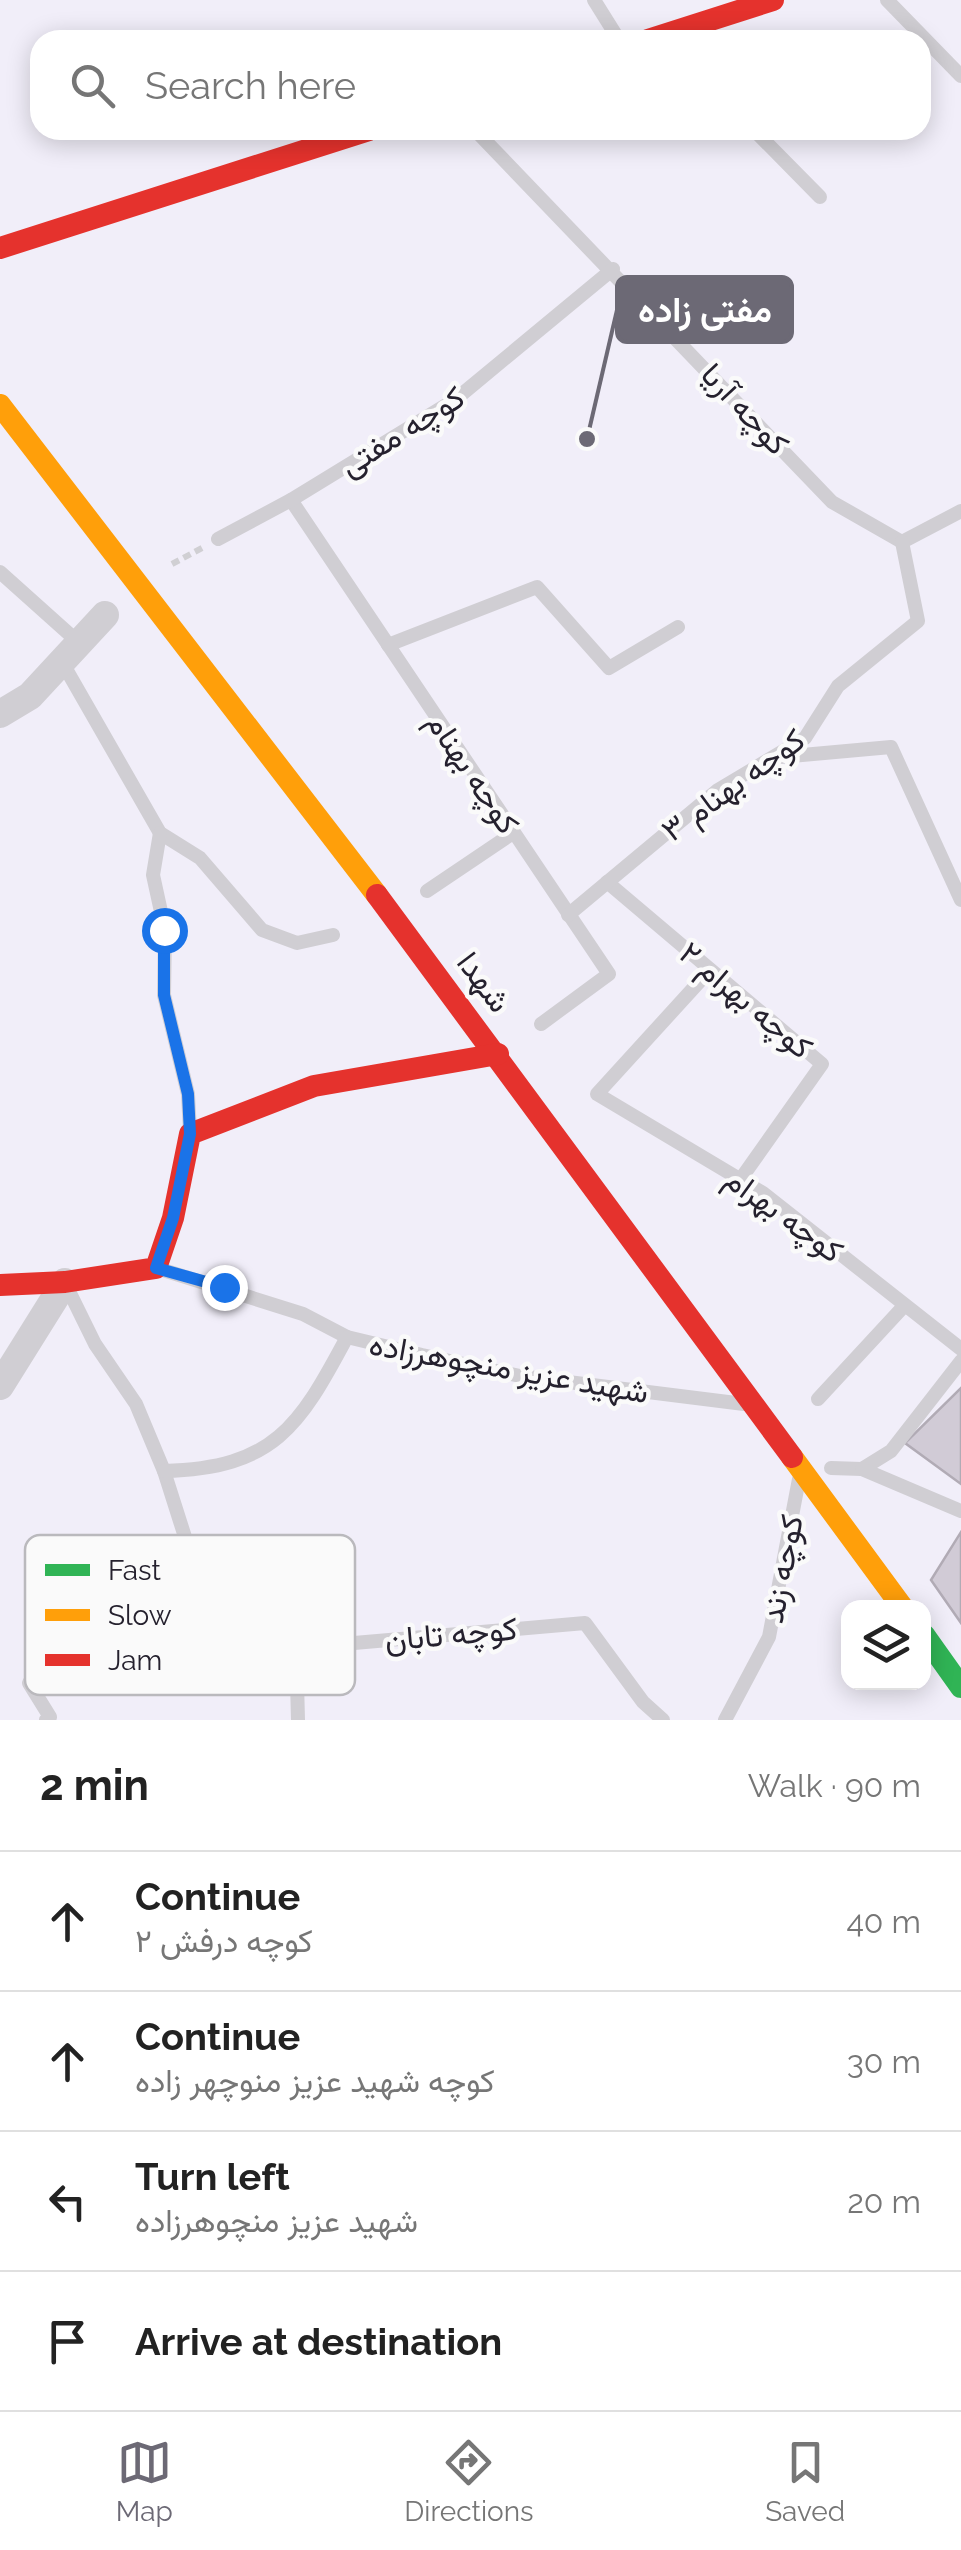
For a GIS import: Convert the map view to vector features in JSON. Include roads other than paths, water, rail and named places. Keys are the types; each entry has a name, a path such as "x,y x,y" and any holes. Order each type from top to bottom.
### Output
{"main road":[{"path":"683,30 773,0"},
{"path":"0,248 338,140"},
{"name":"شهدا","path":"0,405 498,1054 897,1600"},
{"path":"0,1285 65,1282 156,1268 173,1218 190,1134 314,1086 498,1054"},
{"path":"931,1646 961,1687"}],"street":[{"path":"0,714 30,696 105,615"},
{"path":"0,1386 65,1282"}],"lane":[{"path":"594,0 612,30"},
{"path":"887,0 916,30"},
{"path":"931,45 961,76"},
{"name":"کوچه آریا","path":"485,140 832,502 902,542"},
{"path":"764,140 820,197"},
{"name":"کوچه مفتی","path":"218,539 291,500 456,400 612,269"},
{"name":"کوچه بهنام","path":"291,500 609,974 541,1024"},
{"path":"902,542 961,511"},
{"name":"کوچه بهنام ۳","path":"568,915 718,790 805,738 838,686 918,621 902,542"},
{"path":"0,572 69,652 160,833 200,858 262,930 297,943 332,935"},
{"path":"388,645 537,587 609,668 678,628"},
{"path":"773,757 891,747 961,900"},
{"path":"160,833 154,875 164,930 164,995 188,1094 190,1134"},
{"path":"427,891 513,833"},
{"name":"کوچه بهرام ۲","path":"607,882 822,1064 740,1180"},
{"name":"کوچه بهرام","path":"710,970 597,1094 764,1193 961,1350"},
{"name":"شهید عزیز منچوهرزاده","path":"156,1268 303,1314 347,1337 520,1376 755,1405"},
{"name":"کوچه تابان","path":"65,1282 95,1344 136,1404 164,1471 184,1535"},
{"path":"818,1398 904,1306"},
{"path":"164,1471 213,1470 262,1450 290,1428 323,1387 347,1337"},
{"path":"862,1469 891,1451 961,1362"},
{"path":"832,1468 862,1469 961,1511"},
{"name":"کوچه زند","path":"726,1720 769,1637 802,1469"},
{"name":"کوچه تابان","path":"355,1640 585,1623 644,1702 664,1720"},
{"path":"37,1695 50,1716 46,1720"},
{"path":"297,1695 298,1720"}],"place":[{"name":"مفتی زاده","path":"587,439"}]}
